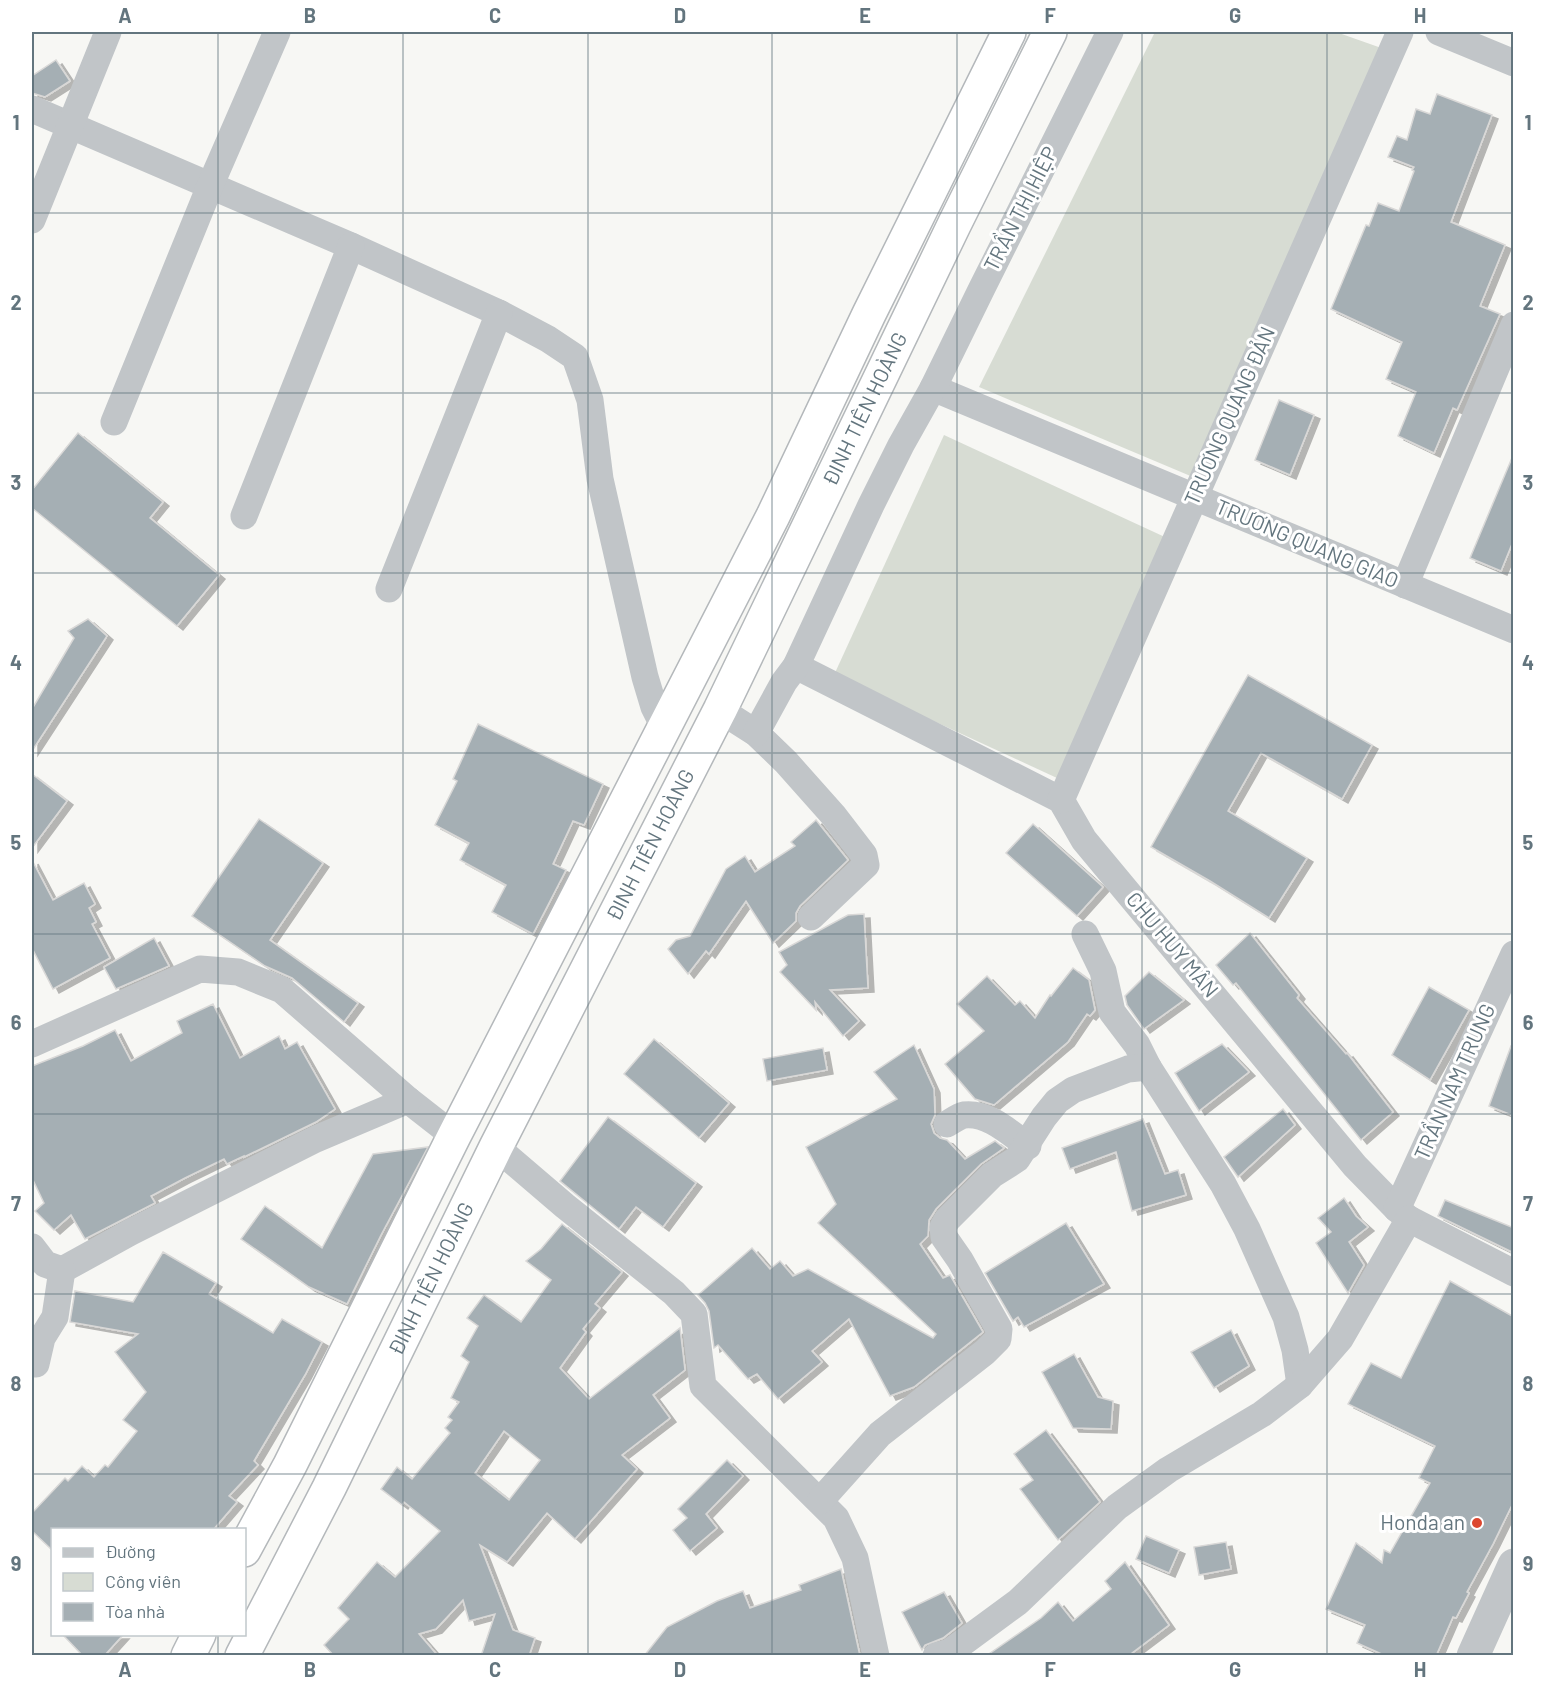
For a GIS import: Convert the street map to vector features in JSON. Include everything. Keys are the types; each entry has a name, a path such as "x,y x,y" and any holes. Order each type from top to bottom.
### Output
{"highway":[{"name":"ĐINH TIÊN HOÀNG","path":"246,1546 290,1465 454,1136 773,516 869,314 1008,32"},
{"name":"ĐINH TIÊN HOÀNG","path":"242,1656 329,1488 496,1147 720,710 1050,32"},
{"path":"188,1656 198,1636"}],"street":[{"path":"32,220 108,32"},
{"path":"114,422 210,186 277,32"},
{"name":"TRẦN THỊ HIỆP","path":"756,733 796,666 871,505 933,388 1110,32"},
{"name":"TRƯƠNG QUANG ĐẢN","path":"1061,800 1193,496 1254,365 1400,32"},
{"path":"1439,32 1514,63"},
{"path":"32,109 351,246 498,313 548,339 575,357 590,400 600,480 645,677 654,706 665,729"},
{"path":"244,516 351,246"},
{"path":"389,590 498,313"},
{"path":"1405,585 1505,365 1514,325"},
{"name":"TRƯƠNG QUANG GIAO","path":"933,388 1514,630"},
{"path":"796,666 1061,800"},
{"path":"720,710 756,733 786,762 834,816 864,855 866,865 811,917"},
{"name":"CHU HUY MÂN","path":"1061,800 1084,840 1355,1166 1403,1214 1514,1273"},
{"path":"1085,934 1103,972 1112,1012 1137,1045 1148,1067 1223,1184 1247,1229 1286,1317 1300,1385"},
{"name":"TRẦN NAM TRUNG","path":"946,1654 1017,1602 1117,1507 1167,1470 1262,1414 1300,1385 1340,1339 1403,1214 1514,954"},
{"path":"32,1044 200,969 238,972 282,990 408,1100 454,1136"},
{"path":"820,1501 880,1434 985,1352 998,1339 999,1329 960,1260 944,1237 943,1227 947,1220 992,1175 1017,1159 1057,1101 1073,1090 1128,1069 1148,1067"},
{"path":"32,1247 45,1264 62,1270 131,1232 316,1139 408,1100"},
{"path":"947,1124 963,1115 989,1119 1028,1146"},
{"path":"496,1147 565,1206 674,1293 694,1314 703,1386 836,1518 855,1558 876,1656"},
{"path":"36,1364 42,1338 55,1317 62,1270"},
{"path":"1473,1656 1514,1565"}],"green space":[{"path":"1155,32 1336,32 1387,50 1200,480 979,387"},
{"path":"944,435 1167,538 1057,778 834,675"}],"building":[{"path":"56,60 70,81 45,97 32,93 32,76"},
{"path":"1437,94 1492,115 1451,222 1505,245 1480,306 1500,314 1457,410 1453,408 1434,453 1398,436 1416,392 1386,379 1402,342 1331,309 1366,225 1369,226 1378,203 1399,211 1414,167 1388,157 1397,136 1407,140 1416,109 1430,114"},
{"path":"1279,400 1314,415 1290,475 1255,460"},
{"path":"78,433 163,502 150,518 219,575 177,626 32,508 32,490"},
{"path":"1514,453 1514,539 1501,571 1470,558"},
{"path":"88,619 107,636 32,751 32,709 74,638 68,631"},
{"path":"1248,675 1372,745 1342,799 1261,753 1228,811 1307,858 1269,918 1151,847"},
{"path":"478,724 603,784 584,825 573,821 553,864 566,870 533,934 492,912 506,885 460,860 469,843 435,825 457,781 453,779"},
{"path":"32,774 67,801 32,848"},
{"path":"259,819 323,863 270,940 358,1003 344,1022 292,978 265,966 192,916"},
{"path":"816,820 848,860 800,906 796,913 796,921 773,943 746,901 709,954 706,951 688,974 668,949 676,940 690,936 726,869 745,856 755,872 795,846 791,842"},
{"path":"1033,824 1103,887 1077,916 1006,853"},
{"path":"32,860 53,900 84,883 95,904 89,908 96,922 92,924 110,958 53,989 32,948"},
{"path":"864,914 868,988 830,990 859,1021 843,1036 815,1002 816,1010 780,972 787,965 779,952 848,915"},
{"path":"1250,933 1299,995 1297,998 1347,1053 1393,1112 1361,1140 1236,983 1233,985 1216,965"},
{"path":"154,938 169,966 116,989 104,967"},
{"path":"1073,968 1089,980 1095,1010 1090,1016 1087,1014 1068,1042 994,1105 975,1099 945,1064 984,1031 957,1004 987,976 1015,1005 1020,1001 1035,1018 1050,995"},
{"path":"1149,972 1184,1000 1144,1029 1127,1005 1125,996"},
{"path":"1429,987 1469,1010 1430,1080 1392,1055"},
{"path":"213,1004 240,1058 279,1036 285,1049 297,1042 335,1109 316,1122 244,1157 227,1164 224,1159 185,1178 151,1196 155,1203 85,1239 71,1215 54,1230 35,1211 44,1203 32,1178 32,1066 83,1046 115,1030 131,1061 182,1033 177,1021"},
{"path":"654,1039 729,1103 699,1138 624,1074"},
{"path":"1222,1044 1249,1072 1199,1111 1175,1073"},
{"path":"914,1045 934,1089 935,1115 931,1124 934,1133 947,1140 965,1159 995,1141 1004,1148 981,1164 936,1209 929,1220 928,1236 920,1244 943,1278 950,1275 983,1332 914,1387 890,1396 849,1319 812,1351 822,1362 778,1399 757,1374 748,1379 718,1345 714,1348 709,1311 698,1295 752,1248 770,1269 780,1261 793,1276 808,1269 933,1338 936,1334 818,1223 836,1204 806,1147 897,1099 874,1072"},
{"path":"1511,1046 1514,1047 1514,1116 1489,1106"},
{"path":"823,1048 827,1070 767,1081 763,1059"},
{"path":"1283,1109 1295,1125 1238,1177 1224,1157"},
{"path":"608,1117 696,1183 663,1227 636,1207 619,1229 560,1181"},
{"path":"1143,1119 1165,1174 1178,1170 1186,1195 1132,1211 1116,1152 1070,1169 1062,1148"},
{"path":"428,1147 347,1304 309,1287 241,1239 265,1206 322,1248 373,1154"},
{"path":"1344,1198 1356,1216 1368,1227 1349,1242 1364,1265 1348,1293 1316,1243 1331,1232 1318,1218"},
{"path":"1445,1200 1514,1228 1514,1253 1438,1216"},
{"path":"1066,1223 1104,1284 1024,1327 1018,1317 1013,1321 985,1273"},
{"path":"562,1224 622,1272 595,1304 600,1308 583,1329 586,1332 560,1368 589,1399 680,1328 685,1370 653,1395 670,1418 622,1455 637,1469 575,1539 547,1513 507,1562 480,1545 513,1630 535,1638 529,1656 481,1656 495,1614 469,1621 463,1600 436,1629 419,1634 438,1656 334,1656 324,1645 349,1619 338,1608 377,1562 395,1577 440,1531 404,1502 402,1505 381,1489 397,1467 412,1479 450,1433 445,1428 452,1420 448,1417 459,1402 451,1398 469,1362 461,1356 478,1326 467,1318 484,1295 521,1322 551,1280 526,1261 541,1249","holes":["504,1431 540,1460 509,1500 475,1473"]},
{"path":"163,1252 216,1283 209,1294 273,1333 282,1319 322,1342 254,1461 258,1465 229,1496 237,1502 215,1528 51,1528 51,1549 32,1531 32,1513 65,1478 68,1481 82,1466 94,1477 105,1465 108,1467 137,1431 123,1420 146,1392 115,1352 138,1334 70,1322 75,1291 133,1302"},
{"path":"1450,1281 1514,1317 1514,1501 1456,1618 1453,1617 1436,1656 1386,1656 1357,1643 1365,1625 1326,1609 1356,1543 1382,1563 1384,1550 1390,1553 1430,1483 1419,1478 1435,1446 1348,1404 1371,1363 1401,1378"},
{"path":"1231,1330 1249,1366 1214,1388 1191,1352"},
{"path":"1074,1354 1098,1397 1113,1401 1111,1429 1073,1428 1042,1372"},
{"path":"1046,1430 1100,1502 1058,1540 1020,1489 1033,1480 1014,1454"},
{"path":"727,1460 743,1476 706,1514 717,1528 690,1551 673,1530 687,1518 678,1509"},
{"path":"1146,1536 1179,1550 1169,1573 1136,1559"},
{"path":"1226,1542 1231,1569 1199,1575 1194,1547"},
{"path":"1125,1562 1169,1625 1128,1656 986,1656 1041,1618 1058,1602 1073,1621 1111,1589 1105,1581"},
{"path":"841,1569 860,1656 644,1656 667,1627 717,1601 743,1591 750,1608 801,1590 799,1585"},
{"path":"944,1592 962,1623 943,1638 925,1645 922,1650 902,1612"},
{"path":"64,1636 122,1636 104,1656 83,1656"}],"place":[{"name":"Honda an","path":"1477,1523"}]}
